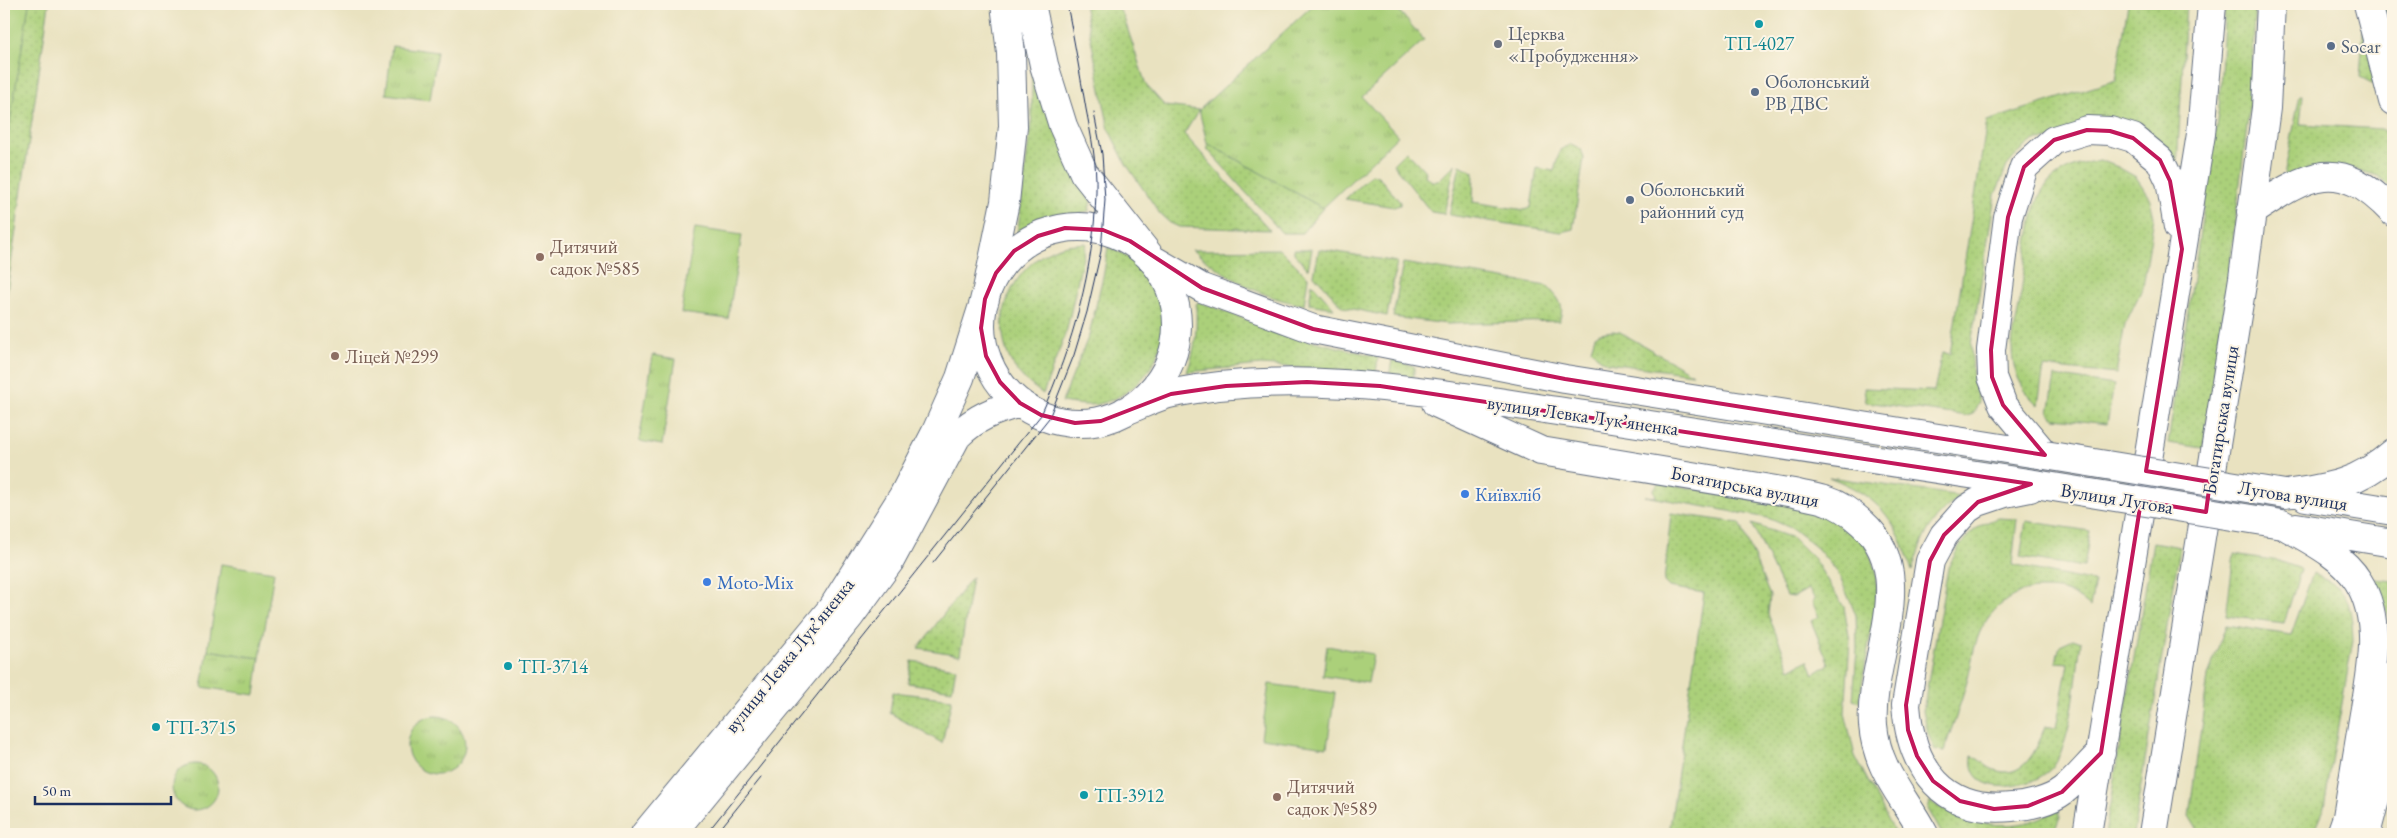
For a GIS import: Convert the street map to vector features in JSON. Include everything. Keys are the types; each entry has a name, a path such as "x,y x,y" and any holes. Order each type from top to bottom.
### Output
{"main road":[{"path":"984,299 1005,202 1013,126 1011,53 1005,4"},
{"path":"1032,4 1044,65 1060,118 1084,173 1152,259 1169,284 1177,312 1176,342 1167,370 1149,394 1125,412"},
{"path":"2087,834 2201,134 2212,4"},
{"name":"Богатирська вулиця","path":"2153,834 2243,278 2266,108 2272,4"},
{"path":"2368,4 2393,101"},
{"path":"2045,455 2003,405 1992,377 1991,350 2008,218 2024,167 2054,140 2087,130 2110,131 2134,138 2160,160 2170,181 2182,249"},
{"path":"2252,212 2299,182 2328,175 2356,180 2376,194 2393,212"},
{"path":"984,299 996,273 1014,251 1038,236 1065,228 1103,230 1130,241 1152,259"},
{"name":"вулиця Левка Лукʼяненка","path":"1152,259 1202,288 1313,328 1565,379 2045,455"},
{"name":"вулиця Левка Лукʼяненка","path":"984,299 981,328 986,356 1000,382 1020,403 1049,418 1075,423 1101,421 1171,394 1226,386 1307,382 1408,390 1768,442 2041,485"},
{"name":"вулиця Левка Лукʼяненка","path":"645,834 833,607 863,561 903,496 935,434 960,378 984,299"},
{"name":"Богатирська вулиця","path":"1408,390 1541,451 1571,458 1648,468 1828,501 1852,514 1870,530 1881,544 1891,583 1890,603 1873,702 1873,727 1878,754 1889,780 1924,834"},
{"name":"вулиця Левка Лукʼяненка","path":"671,834 850,616 890,561 958,436 971,423 990,412 1020,403"},
{"path":"2285,494 2327,488 2341,483 2372,471 2393,453"},
{"name":"Лугова вулиця","path":"2045,455 2393,511"},
{"path":"2041,485 2004,493 1978,502 1967,510 1944,536 1930,561 1906,705 1908,730 1917,756 1933,781 1960,801 1977,807 1994,809 2028,806 2062,792 2101,753"},
{"name":"Вулиця Лугова","path":"2041,485 2282,524"},
{"path":"2282,524 2338,559 2358,580 2368,600 2373,633 2372,666 2347,817 2342,834"},
{"name":"Лугова вулиця","path":"2282,524 2393,543"},
{"path":"2366,834 2375,800 2393,676"},
{"path":"2070,834 2101,753"},
{"path":"2164,770 2167,815 2175,834"}],"highlighted area":[{"path":"2087,130 2110,131 2133,138 2160,160 2170,181 2182,249 2146,471 2210,482 2206,512 2141,501 2101,753 2062,792 2028,806 1994,809 1960,801 1933,781 1917,756 1908,730 1906,705 1930,561 1944,535 1978,502 2031,484 1380,386 1307,382 1226,386 1171,394 1101,421 1075,423 1041,415 1020,403 1000,382 986,356 981,328 985,299 996,273 1014,251 1038,236 1065,228 1103,230 1130,241 1202,288 1313,329 1565,379 2045,455 2003,405 1992,377 1991,350 2008,217 2024,167 2038,153 2054,140"}],"green space":[{"path":"4,4 49,4 4,312"},
{"path":"4,4 29,4 4,159"},
{"path":"1084,4 1115,4 1123,15 1146,85 1165,106 1199,110 1184,134 1270,230 1179,227 1170,223 1160,214 1126,164 1109,130"},
{"path":"1314,4 1393,4 1424,40 1362,97 1398,136 1323,208 1207,143 1199,110"},
{"path":"2128,4 2186,4 2177,168 2161,143 2149,136 2034,140 2018,153 2007,166 1995,195 1971,345 1973,379 1979,402 1973,414 1967,416 1866,402 1864,388 1934,391 1942,353 1950,354 1987,121 2116,80"},
{"path":"2225,4 2256,4 2249,109 2231,257 2203,448 2168,443 2219,107"},
{"path":"2383,4 2393,4 2393,43"},
{"path":"2363,30 2378,86 2360,77"},
{"path":"1031,35 1091,199 1089,211 1041,222 1017,237 1032,115"},
{"path":"392,46 437,52 430,100 386,94"},
{"path":"2300,95 2303,95 2300,124 2382,129 2393,147 2393,189 2378,176 2344,166 2283,181"},
{"path":"1207,143 1323,208 1302,233 1282,233 1208,150"},
{"path":"1571,144 1581,149 1584,158 1573,229 1561,232 1449,215 1460,165 1474,172 1473,202 1525,210 1531,207 1537,168 1554,171 1560,150"},
{"path":"1406,151 1426,172 1425,176 1432,181 1438,181 1455,164 1444,214 1431,212 1393,164"},
{"path":"2100,160 2136,177 2149,196 2154,217 2143,287 2125,324 2116,374 2044,367 2038,405 2019,380 2012,356 2013,338 2034,213 2042,191 2053,178 2075,166"},
{"path":"1372,174 1378,176 1400,202 1400,205 1394,207 1345,199"},
{"path":"695,228 742,235 728,319 681,313"},
{"path":"1086,243 1067,329 1043,394 1018,372 1006,350 1003,332 1004,314 1009,296 1018,279 1030,265 1045,254 1062,246"},
{"path":"1108,247 1123,254 1137,264 1145,272 1156,290 1162,310 1163,330 1160,349 1151,366 1139,382 1123,394 1103,403 1093,405 1062,402 1089,335"},
{"path":"1280,249 1308,277 1304,305 1272,297 1244,285 1192,250"},
{"path":"1294,249 1312,249 1308,269 1294,253"},
{"path":"1319,249 1397,262 1387,316 1343,307 1314,275"},
{"path":"1403,263 1547,286 1560,302 1562,310 1559,321 1447,324 1393,317"},
{"path":"1312,283 1334,308 1309,304"},
{"path":"1199,302 1289,335 1378,357 1376,373 1261,365 1187,372 1194,347 1196,304"},
{"path":"1620,332 1693,374 1607,363 1600,359 1591,349 1595,336 1600,333"},
{"path":"653,355 676,359 662,445 639,441"},
{"path":"1392,360 1414,366 1414,376 1411,378 1389,377"},
{"path":"2055,376 2114,385 2107,424 2055,418 2049,413"},
{"path":"1829,477 1961,496 1942,512 1929,529 1912,571 1900,537 1884,512 1861,493"},
{"path":"1658,483 1825,509 1862,536 1876,569 1876,601 1859,702 1853,700 1857,649 1856,615 1838,573 1817,548 1793,529 1768,518 1645,496 1656,497 1654,489"},
{"path":"1671,513 1740,523 1770,596 1768,614 1790,669 1808,660 1814,674 1829,664 1811,621 1819,617 1812,602 1815,599 1808,589 1794,597 1786,596 1752,524 1793,538 1814,559 1844,607 1850,641 1845,713 1855,756 1894,831 1893,834 1858,834 1825,828 1824,834 1669,834 1704,593 1669,587 1664,582"},
{"path":"1998,518 2017,519 2012,565 2095,582 2090,607 2079,598 2068,593 2042,589 2021,592 1995,610 1982,627 1978,637 1964,693 1944,751 1935,750 1928,734 1923,711 1948,568 1957,550 1973,531"},
{"path":"2026,521 2090,531 2084,567 2020,557"},
{"path":"2153,542 2180,547 2133,834 2105,834"},
{"path":"2234,554 2279,561 2301,569 2284,623 2226,616"},
{"path":"221,564 274,572 260,658 208,650"},
{"path":"2313,573 2335,585 2343,592 2349,605 2353,640 2324,807 2312,834 2200,834 2189,816 2208,676 2226,625 2291,635"},
{"path":"972,577 960,655 918,648"},
{"path":"2375,579 2393,581 2393,645 2389,644 2388,617"},
{"path":"2073,639 2081,642 2073,706 2066,739 2054,765 2046,773 2034,780 2019,785 1991,785 1980,780 1973,770 1972,756 1992,769 2003,772 2012,771 2020,767 2033,754 2045,726 2056,728 2068,663 2056,662 2060,645"},
{"path":"1327,646 1373,654 1368,683 1323,676"},
{"path":"208,650 260,658 255,695 202,687"},
{"path":"912,661 956,668 952,690 908,683"},
{"path":"1269,684 1335,693 1327,747 1261,738"},
{"path":"893,692 952,699 942,743 890,713"},
{"path":"436,716 447,718 460,729 465,745 463,756 452,769 436,774 425,772 412,761 407,745 409,734 420,721"},
{"path":"195,764 208,768 214,774 218,787 214,800 208,806 195,810 182,806 176,800 172,787 176,774 182,768"},
{"path":"1930,801 1961,817 1984,823 2019,824 2040,818 2059,809 2060,817 2053,834 1942,834 1928,809"}],"tram line":[{"path":"706,834 1041,415 1063,361 1080,306 1091,250 1096,192 1095,160 1067,4"},
{"path":"933,563 1049,418 1074,355 1087,312 1101,251 1105,200 1102,154 1094,113"},
{"path":"716,834 761,778"}],"place":[{"name":"ТП-4027","path":"1759,24"},
{"name":"Церква «Пробудження»","path":"1498,44"},
{"name":"Socar","path":"2331,46"},
{"name":"Оболонський РВ ДВС","path":"1755,92"},
{"name":"Оболонський районний суд","path":"1630,200"},
{"name":"Дитячий садок №585","path":"540,257"},
{"name":"Ліцей №299","path":"335,356"},
{"name":"Київхліб","path":"1465,494"},
{"name":"Moto-Mix","path":"707,582"},
{"name":"ТП-3714","path":"508,666"},
{"name":"ТП-3715","path":"156,727"},
{"name":"ТП-3912","path":"1084,795"},
{"name":"Дитячий садок №589","path":"1277,797"}]}
